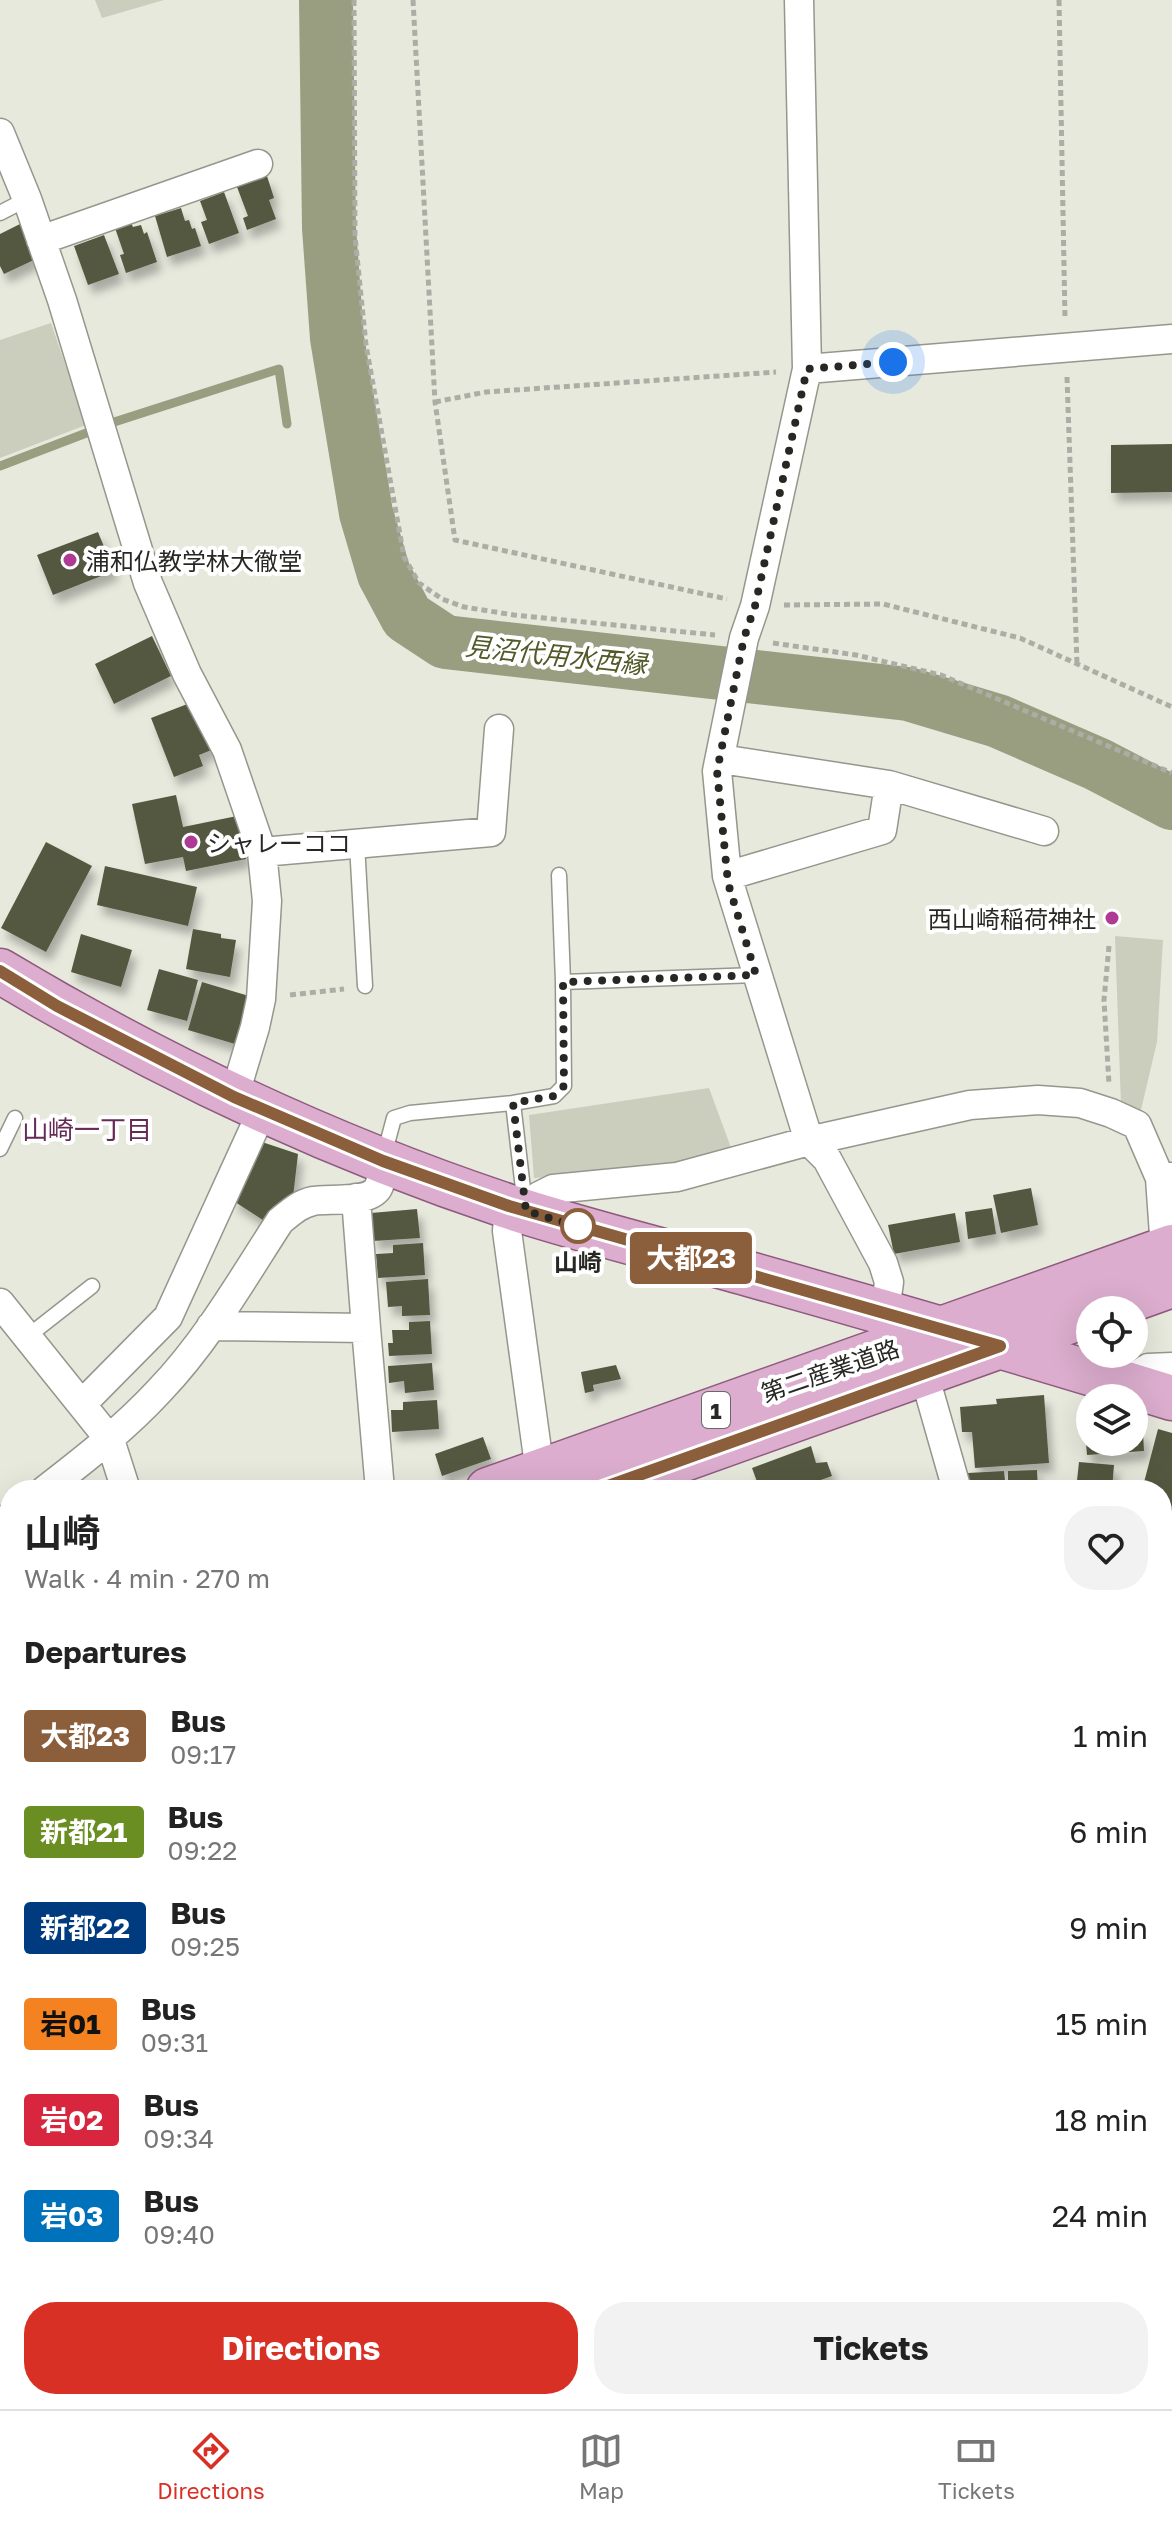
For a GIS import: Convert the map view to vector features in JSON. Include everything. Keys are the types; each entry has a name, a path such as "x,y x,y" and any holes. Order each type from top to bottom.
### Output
{"main road":[{"path":"0,971 57,1006 248,1103 383,1161 517,1209 885,1312 1172,1398"},
{"path":"1121,1296 1170,1260"},
{"name":"第二産業道路","path":"545,1480 943,1330 1170,1260"},
{"name":"第二産業道路","path":"625,1480 1076,1319"}],"street":[{"path":"799,0 807,369 755,606 742,645 717,771 727,876 756,975 809,1141 827,1159 883,1263 889,1282 885,1312"},
{"path":"0,133 41,240 148,583 187,674 227,750 262,852 267,901 261,999 255,1027 248,1103 168,1317 82,1404"},
{"path":"41,240 258,164"},
{"path":"807,369 1172,339"},
{"path":"262,852 491,832 499,729"},
{"path":"721,759 889,785 1044,831"},
{"path":"727,876 882,830 889,785"},
{"path":"542,1480 507,1231 517,1209 553,1189 677,1177 809,1141 970,1105 1038,1100 1080,1103 1137,1125 1166,1178 1170,1260"},
{"path":"58,1480 110,1440 162,1389 211,1326 280,1221 295,1208 312,1202 356,1198 373,1193 379,1187 383,1161"},
{"path":"356,1198 379,1480"},
{"path":"0,1303 110,1440 123,1480"},
{"path":"211,1326 366,1328"},
{"path":"1124,1383 1148,1368 1172,1367"},
{"path":"924,1374 954,1480"}],"lane":[{"path":"0,213 27,199"},
{"path":"357,844 365,986"},
{"path":"383,1161 394,1118 410,1113 554,1096 564,1086 559,875"},
{"path":"563,982 756,975"},
{"path":"513,1103 517,1209"},
{"path":"0,1149 15,1118"},
{"path":"27,1337 92,1286"}],"path":[{"path":"354,0 355,236 366,345 404,557 419,583 442,599 464,607 742,645 856,655 941,675 1172,773"},
{"path":"413,0 435,402 486,392 807,369"},
{"path":"1109,946 1104,1000 1111,1113"},
{"path":"261,999 365,986"}],"green space":[{"path":"95,0 164,0 102,18"},
{"path":"51,323 86,425 0,458 0,340"},
{"path":"1115,936 1163,940 1157,1042 1140,1114 1121,1105"},
{"path":"709,1088 733,1153 677,1169 534,1178 529,1115"}],"building":[{"path":"267,176 274,198 269,200 276,219 247,230 243,218 248,216 237,187"},
{"path":"224,192 239,233 209,244 201,222 207,220 200,201"},
{"path":"181,208 185,221 189,220 192,229 195,228 201,246 167,257 155,216"},
{"path":"131,223 133,227 141,225 144,234 147,232 157,262 126,273 120,255 124,254 115,228"},
{"path":"20,224 36,259 4,274 0,266 0,234"},
{"path":"104,235 119,274 88,285 74,246"},
{"path":"1172,444 1172,492 1111,493 1111,445"},
{"path":"98,532 114,571 53,595 37,555"},
{"path":"152,636 171,676 114,704 95,664"},
{"path":"190,703 200,730 206,727 214,749 199,755 203,766 174,777 151,718"},
{"name":"シャレーココ","path":"176,795 183,827 237,816 246,859 186,871 183,857 145,864 132,804"},
{"path":"46,842 92,866 46,952 1,928"},
{"path":"105,866 197,887 188,926 97,905"},
{"path":"193,929 236,940 230,977 186,969"},
{"path":"81,934 132,950 121,987 71,972"},
{"path":"159,969 198,980 187,1021 147,1010"},
{"path":"202,982 249,996 235,1044 188,1030"},
{"path":"262,1142 298,1154 293,1197 269,1224 232,1200"},
{"path":"1031,1188 1038,1225 1001,1233 993,1195"},
{"path":"992,1208 996,1234 968,1239 965,1212"},
{"path":"417,1209 420,1238 373,1241 371,1213"},
{"path":"955,1213 960,1242 894,1254 888,1225"},
{"path":"423,1243 425,1275 378,1278 376,1254 393,1253 393,1245"},
{"path":"428,1279 430,1315 402,1316 402,1306 388,1307 386,1282"},
{"path":"430,1321 432,1354 389,1356 388,1343 393,1343 392,1330 409,1330 409,1322"},
{"path":"432,1363 434,1390 405,1393 404,1381 389,1383 388,1366"},
{"path":"616,1365 621,1379 593,1385 594,1391 585,1393 581,1372"},
{"path":"1044,1395 1049,1463 975,1468 972,1432 962,1432 960,1407 997,1404 996,1399"},
{"path":"437,1400 439,1429 392,1432 391,1410 403,1410 403,1402"},
{"path":"1158,1429 1172,1433 1172,1480 1145,1480"},
{"path":"483,1437 491,1459 442,1476 435,1454"},
{"path":"811,1446 816,1463 827,1462 832,1476 821,1480 756,1480 752,1468"},
{"path":"1079,1462 1114,1465 1113,1480 1077,1480"},
{"path":"1037,1470 1038,1480 1008,1480 1008,1471"},
{"path":"1004,1471 1005,1480 968,1480 968,1473"}],"waterway":[{"name":"見沼代用水西縁","path":"326,0 329,228 337,338 366,513 384,574 407,617 445,642 908,694 998,721 1097,764 1172,803"},
{"path":"108,424 279,369 287,424"},
{"path":"0,466 89,432"}],"bus line":[{"name":"大都23","path":"0,971 57,1006 234,1097 438,1182 509,1206 1000,1346 625,1480"}],"place":[{"name":"浦和仏教学林大徹堂","path":"70,560"},
{"name":"シャレーココ","path":"191,842"},
{"name":"西山崎稲荷神社","path":"1112,918"},
{"name":"山崎","path":"578,1226"}],"district":[{"name":"山崎一丁目","path":"87,1129"}],"route":[{"path":"578,1226 584,1228 526,1211 513,1103 554,1096 564,1086 563,982 756,975 728,883 717,771 744,638 755,606 807,369 893,362"}]}
